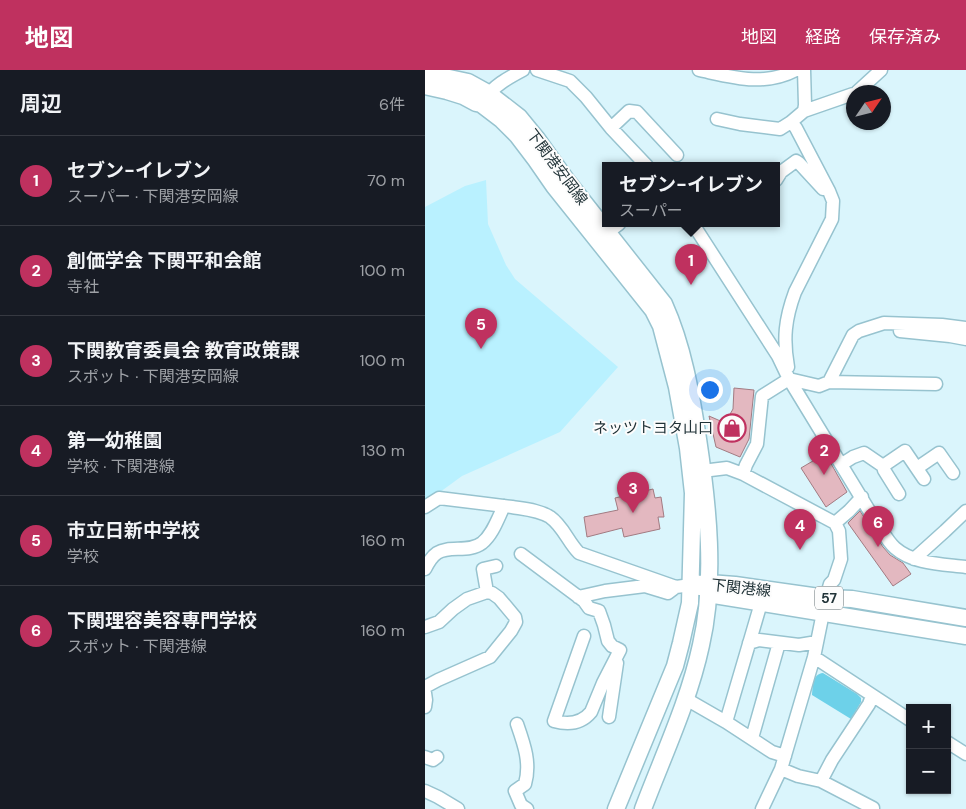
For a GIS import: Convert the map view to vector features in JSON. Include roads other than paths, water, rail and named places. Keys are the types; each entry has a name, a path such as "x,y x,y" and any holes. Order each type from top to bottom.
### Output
{"main road":[{"name":"下関港安岡線","path":"425,73 468,82 485,99 517,135 554,186 653,310 661,326 677,387 689,448 697,471 707,514 709,588"},
{"name":"下関港安岡線","path":"425,86 463,96 476,103 485,99"},
{"name":"下関港安岡線","path":"485,99 519,117 567,181 602,217"},
{"name":"下関港安岡線","path":"613,228 664,304 671,318 693,402 697,471 683,586"},
{"name":"下関港線","path":"617,809 675,666 690,603 683,586 709,588 735,585 966,636"},
{"name":"下関港線","path":"709,588 761,603 825,606 852,599 966,618"},
{"name":"下関港線","path":"643,809 686,698 701,646 709,588"}],"street":[{"path":"485,99 500,83 523,70"},
{"path":"537,70 570,81 643,162"},
{"path":"699,70 730,77 752,75 775,79 796,70"},
{"path":"803,70 805,105 803,112"},
{"path":"865,85 881,70"},
{"path":"717,119 780,129 803,112 846,97"},
{"path":"611,128 629,111 637,112 677,155"},
{"path":"789,379 784,336 788,314 795,292 832,219 833,201 796,128 791,122"},
{"path":"780,174 796,161 833,201"},
{"path":"701,227 778,356 789,379 889,542 906,556 914,559 966,566"},
{"path":"829,382 853,335 859,331 884,323 966,328"},
{"path":"867,328 966,339"},
{"path":"743,474 757,444 762,396 789,379 819,386 829,382 935,384"},
{"path":"883,466 905,451 924,479"},
{"path":"842,464 864,453 883,466 899,494"},
{"path":"917,468 939,454 953,473"},
{"path":"697,471 727,468 743,474 835,523 839,530 841,559 834,580 830,584 814,657 781,769 762,809"},
{"path":"835,523 862,496"},
{"path":"425,507 439,498 537,512 549,516 579,553 683,586"},
{"path":"425,569 433,556 438,552 476,546 482,543 490,533 504,506"},
{"path":"914,559 966,511"},
{"path":"521,554 584,601 589,608 596,609 600,613 608,641 612,646 620,650 588,716 579,722 571,724 554,720 584,636"},
{"path":"487,592 483,569 497,566"},
{"path":"578,597 605,591 645,586 668,593 683,586"},
{"path":"425,627 439,622 467,599 487,592 499,598 515,617 516,622 490,657 425,687"},
{"path":"726,722 761,603"},
{"path":"749,643 759,640 799,645 817,642"},
{"path":"752,738 779,643"},
{"path":"609,717 617,655"},
{"path":"814,657 906,717"},
{"path":"425,693 425,707"},
{"path":"821,781 832,760 869,704 872,696"},
{"path":"686,698 772,752 785,756"},
{"path":"517,724 527,756 528,768 525,784 515,790 521,805 527,809"},
{"path":"951,745 966,754"},
{"path":"781,769 798,776 821,781 868,807"},
{"path":"425,791 458,809"}],"place":[{"name":"セブン-イレブン","path":"691,285"},
{"name":"市立日新中学校","path":"481,349"},
{"name":"ネッツトヨタ山口","path":"732,428"},
{"name":"創価学会 下関平和会館","path":"824,475"},
{"name":"下関教育委員会 教育政策課","path":"633,513"},
{"name":"下関理容美容専門学校","path":"878,547"},
{"name":"第一幼稚園","path":"800,550"}]}
